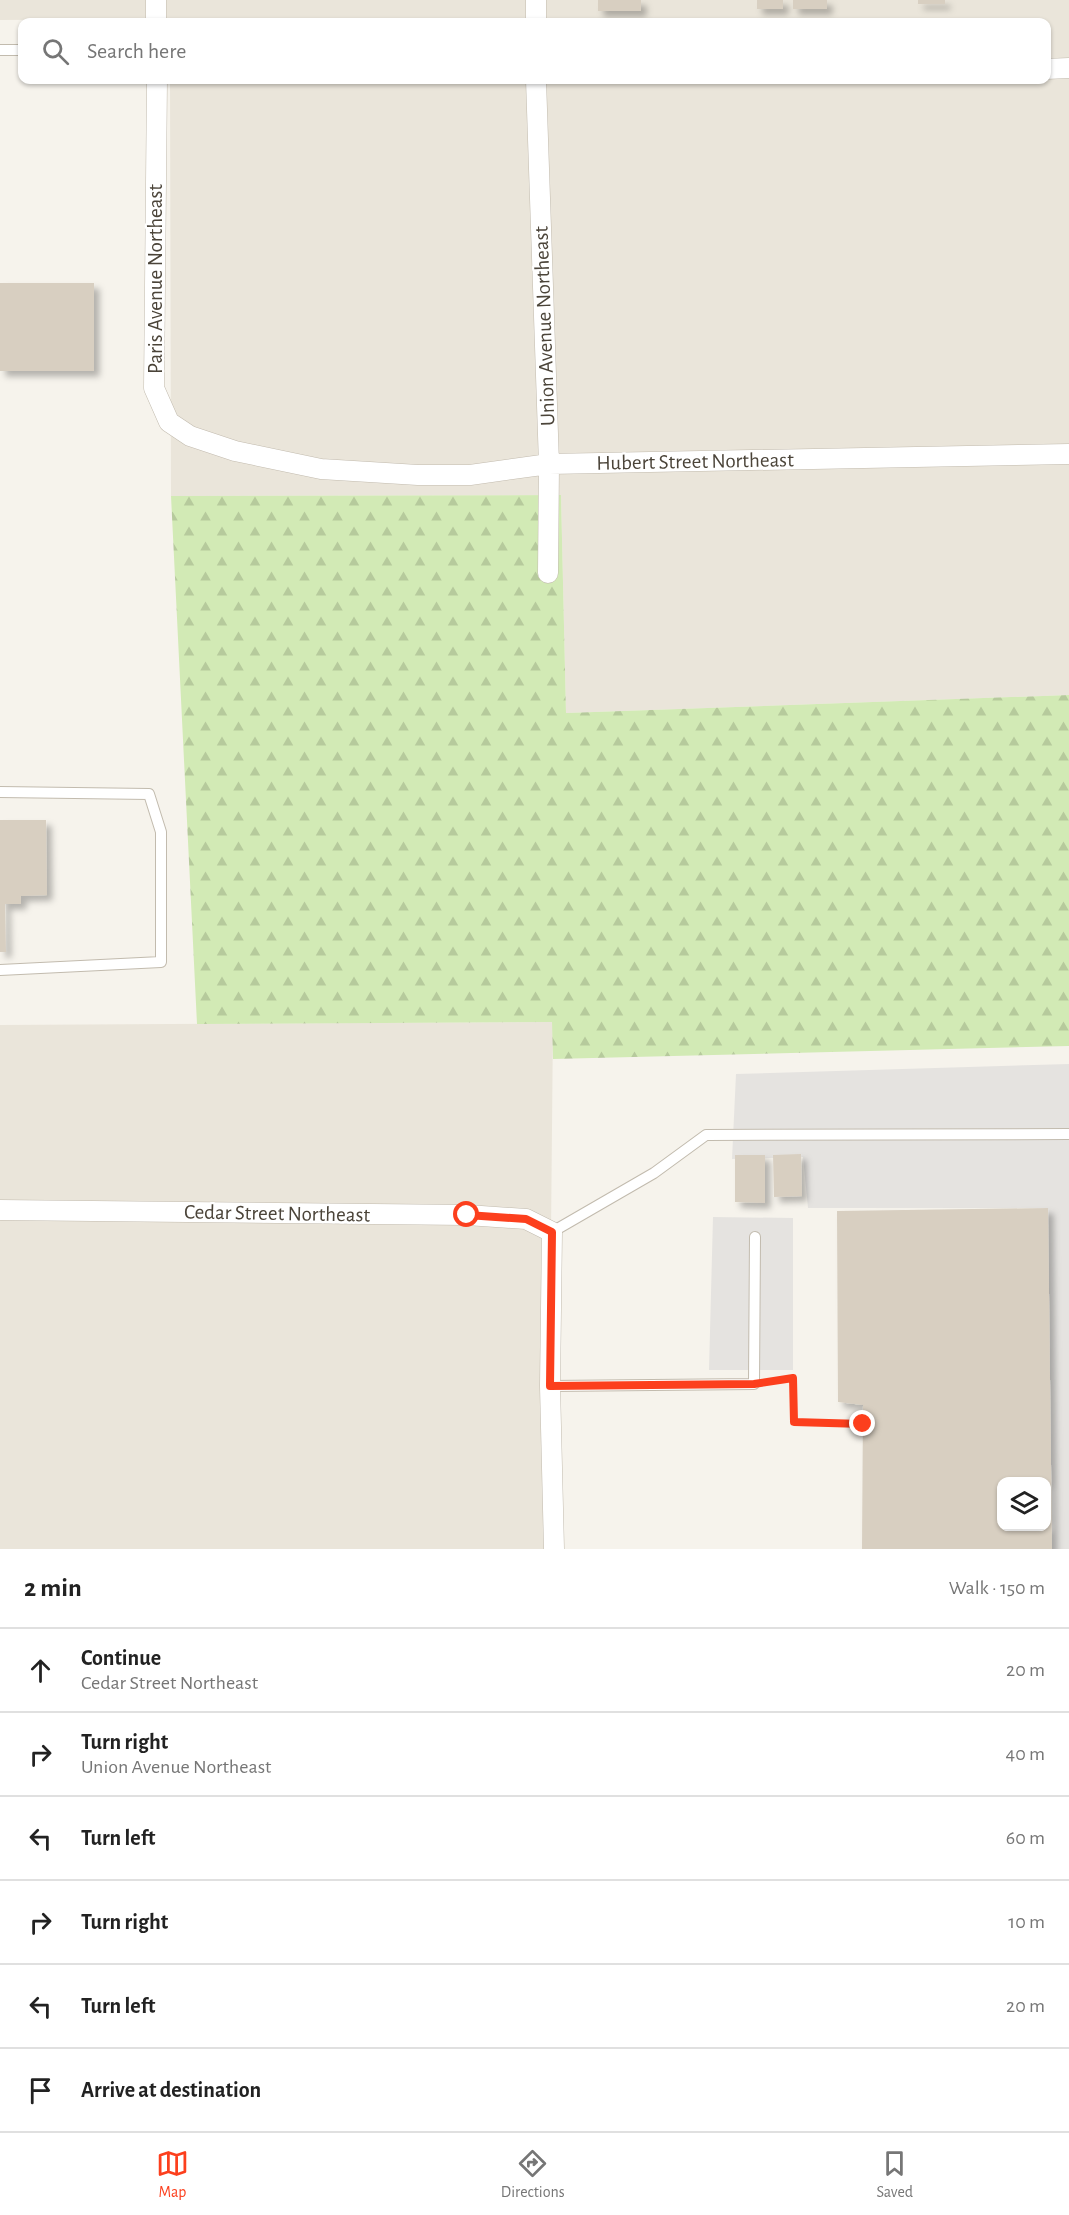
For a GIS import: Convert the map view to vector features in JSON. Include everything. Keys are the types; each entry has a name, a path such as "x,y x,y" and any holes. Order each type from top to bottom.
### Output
{"street":[{"path":"156,0 156,18"},
{"path":"536,0 536,18"},
{"path":"1051,69 1069,68"},
{"name":"Paris Avenue Northeast","path":"157,84 154,388 169,422 190,436 235,452 321,469"},
{"name":"Union Avenue Northeast","path":"536,84 549,464 549,573"},
{"name":"Hubert Street Northeast","path":"321,469 418,475 470,474 549,464 1069,454"},
{"name":"Cedar Street Northeast","path":"0,1210 467,1215 526,1219 552,1232"},
{"path":"552,1232 550,1386 554,1549"}],"lane":[{"path":"0,50 18,50"},
{"path":"0,792 149,794 161,832 161,962 0,970"},
{"path":"552,1232 654,1173 706,1136 1069,1134"},
{"path":"550,1386 754,1384 755,1237"}],"path":[{"path":"754,1384 793,1378 794,1422 863,1424"}],"shaded area":[{"path":"0,0 1069,0 1069,695 566,713 561,495 171,496 170,84 1051,84 1051,18 18,18 18,20 0,20"},
{"path":"553,1022 548,1549 0,1549 0,1025"},
{"path":"1069,1064 1069,1549 1052,1549 1048,1208 808,1208 803,1157 732,1159 736,1074"},
{"path":"713,1217 793,1218 793,1370 709,1370"}],"green space":[{"path":"561,495 566,713 1069,695 1069,1046 553,1059 552,1022 197,1024 171,496"}],"building":[{"path":"598,0 641,0 641,11 598,11"},
{"path":"757,0 783,0 783,9 757,9"},
{"path":"793,0 827,0 827,9 793,9"},
{"path":"918,0 945,0 945,4 918,4"},
{"path":"0,283 94,283 94,371 0,371"},
{"path":"0,820 46,820 47,895 21,896 21,904 5,904 6,952 0,952"},
{"path":"801,1154 802,1196 774,1197 773,1155"},
{"path":"735,1155 765,1155 765,1203 735,1202"},
{"path":"1048,1208 1052,1549 862,1549 863,1405 838,1402 837,1211"}],"route":[{"path":"467,1215 526,1219 552,1232 550,1386 754,1384 793,1378 794,1422 863,1424"}]}
